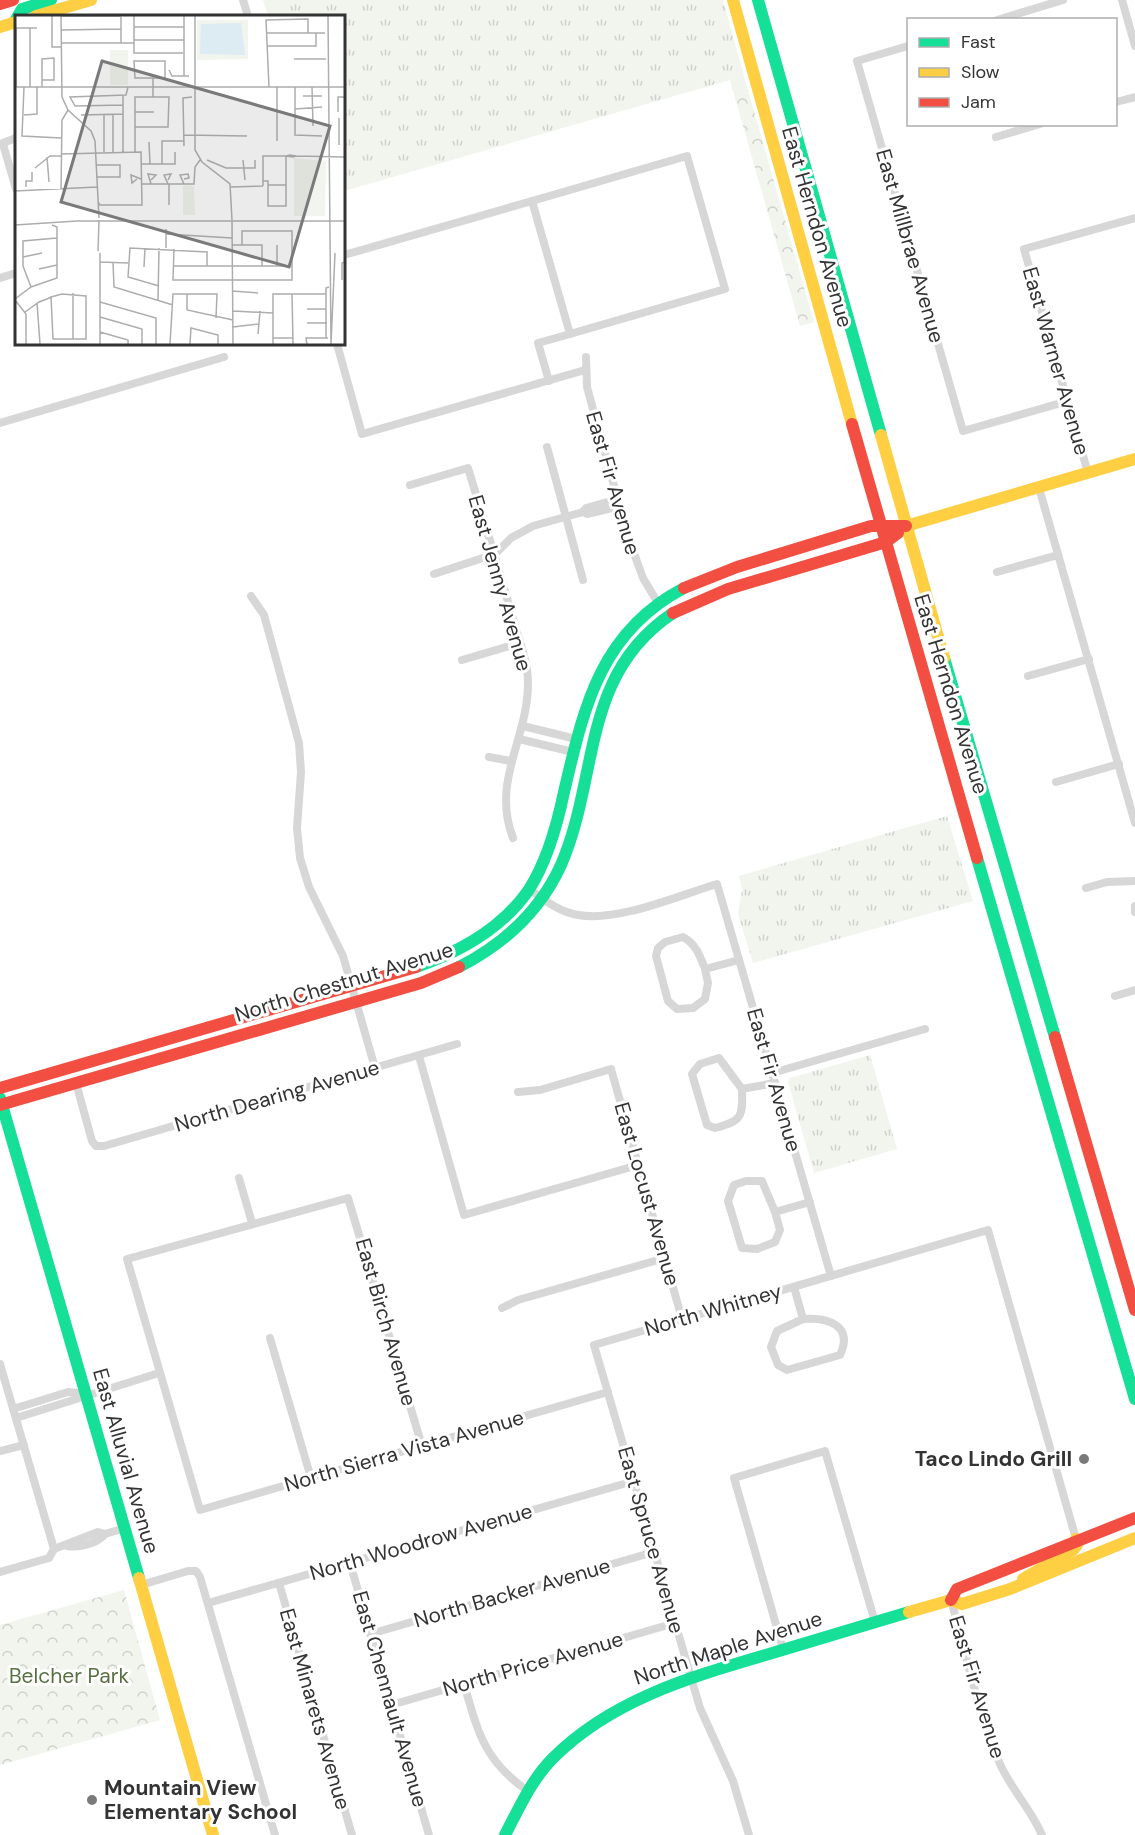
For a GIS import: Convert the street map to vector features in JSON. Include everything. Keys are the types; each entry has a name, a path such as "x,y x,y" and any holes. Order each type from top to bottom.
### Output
{"main road":[{"path":"0,4 14,0"},
{"path":"15,15 21,9 51,0"},
{"path":"39,15 91,0"},
{"name":"East Herndon Avenue","path":"733,0 880,524 1135,1399"},
{"name":"East Herndon Avenue","path":"758,0 906,526 1135,1310"},
{"path":"0,27 15,26"},
{"name":"North Chestnut Avenue","path":"0,1088 411,969 463,947 501,922 529,889 546,858 589,693 613,648 632,626 658,603 684,587 713,575 880,524 906,526 1135,459"},
{"name":"North Chestnut Avenue","path":"1,1102 76,1083 421,983 481,956 514,931 542,898 568,838 601,703 624,660 663,620 708,596 886,542 906,526"},
{"path":"663,620 667,607 708,585 713,575"},
{"path":"595,727 602,682 607,672 626,645 655,616 658,603"},
{"name":"East Alluvial Avenue","path":"1,1102 213,1835"},
{"name":"North Maple Avenue","path":"951,1600 957,1589 1076,1539 1135,1518"},
{"name":"North Maple Avenue","path":"505,1835 544,1765 572,1738 634,1698 691,1676 875,1622 951,1600 963,1604 1010,1589 1135,1538"},
{"path":"1010,1589 1036,1569 1073,1550 1077,1545 1076,1539"}],"street":[{"path":"243,0 248,15"},
{"path":"1004,18 1063,0"},
{"path":"1122,0 1135,46"},
{"name":"East Millbrae Avenue","path":"907,47 857,61 963,431 1068,401"},
{"path":"1117,102 1135,97"},
{"path":"996,137 1033,126"},
{"path":"2,144 15,186"},
{"path":"345,255 687,156 725,289 538,343 549,381"},
{"path":"532,201 570,334"},
{"name":"East Warner Avenue","path":"1088,473 1024,249 1135,218"},
{"path":"0,278 15,273"},
{"path":"336,345 362,434 585,370"},
{"path":"0,423 224,357"},
{"name":"East Fir Avenue","path":"586,357 586,387 636,564 658,603"},
{"path":"547,447 583,580"},
{"name":"East Jenny Avenue","path":"410,485 468,468 495,554 528,682 523,726 511,760 505,789 505,810 513,838"},
{"path":"1039,488 1135,823"},
{"path":"434,574 495,554 511,538 533,526 583,512 587,514 619,502"},
{"path":"997,573 1058,555"},
{"path":"251,596 264,615 299,743 301,772 297,828 300,858 309,887 343,956 375,1068"},
{"path":"462,660 520,644"},
{"path":"1028,676 1089,659"},
{"path":"523,726 576,739"},
{"path":"519,739 573,752"},
{"path":"489,757 511,760"},
{"path":"1056,782 1119,764"},
{"path":"1086,888 1107,882 1135,881"},
{"name":"East Fir Avenue","path":"542,898 571,913 602,915 636,908 717,884 831,1276"},
{"path":"529,889 542,898"},
{"path":"1135,906 1135,912"},
{"path":"683,937 698,951 705,969 708,983 705,999 693,1008 677,1009 668,1001 656,956 658,948 665,942 683,937"},
{"path":"705,969 739,960"},
{"path":"1115,996 1135,990"},
{"path":"742,1089 925,1029"},
{"name":"North Dearing Avenue","path":"76,1083 92,1141 96,1146 457,1044"},
{"path":"418,1056 464,1215 638,1165"},
{"path":"719,1058 742,1089 743,1112 734,1123 715,1128 707,1125 692,1074 700,1064 719,1058"},
{"name":"East Locust Avenue","path":"518,1092 540,1090 611,1069 682,1319"},
{"path":"14,1413 71,1403 87,1394 159,1373 127,1259 252,1223 238,1178"},
{"path":"746,1181 762,1181 775,1212 780,1230 775,1242 757,1250 742,1248 728,1201 734,1185 746,1181"},
{"name":"East Birch Avenue","path":"252,1223 348,1198 422,1446"},
{"path":"775,1212 810,1202"},
{"name":"North Whitney","path":"594,1345 988,1230 1076,1539"},
{"path":"502,1308 518,1300 665,1258"},
{"path":"794,1287 803,1319"},
{"path":"818,1318 833,1322 842,1332 845,1345 840,1355 787,1370 778,1365 771,1347 777,1331 803,1319 818,1318"},
{"path":"270,1338 311,1478"},
{"name":"East Spruce Avenue","path":"594,1345 700,1708 733,1781 749,1835"},
{"path":"0,1364 54,1549 50,1558 0,1572"},
{"name":"North Sierra Vista Avenue","path":"159,1373 200,1510 608,1392"},
{"path":"0,1451 24,1444"},
{"path":"783,1649 734,1478 825,1451 875,1622"},
{"name":"North Woodrow Avenue","path":"208,1603 634,1480"},
{"path":"54,1549 67,1545 75,1547 100,1540 105,1534 125,1528"},
{"name":"North Backer Avenue","path":"370,1634 654,1552"},
{"name":"East Chennault Avenue","path":"350,1563 429,1835"},
{"path":"141,1585 196,1571 200,1577 275,1835"},
{"name":"East Minarets Avenue","path":"279,1583 352,1835"},
{"name":"East Fir Avenue","path":"951,1600 994,1750 1011,1785 1035,1817 1042,1835"},
{"name":"North Price Avenue","path":"391,1704 675,1623"},
{"path":"464,1684 481,1739 489,1756 501,1770 528,1791"}],"green space":[{"path":"263,0 723,0 744,76 345,191 345,15 268,15"},
{"path":"744,76 814,322 800,326 730,80"},
{"path":"947,816 973,901 753,963 738,914 742,890 739,876"},
{"path":"870,1055 897,1149 814,1173 788,1082 790,1078"},
{"name":"Belcher Park","path":"124,1590 160,1720 0,1765 0,1625"}],"traffic: fast":[{"path":"19,15 22,9 51,0"},
{"path":"758,0 881,435"},
{"path":"416,967 478,938 505,917 528,891 541,868 550,843 579,730 600,675 614,649 633,626 656,606 684,588"},
{"path":"459,967 506,937 543,897 561,865 573,831 597,728 607,696 622,666 643,638 673,613"},
{"path":"944,658 1055,1037"},
{"path":"977,858 1135,1399"},
{"path":"0,1098 139,1578"},
{"path":"505,1835 532,1784 545,1766 576,1738 627,1705 682,1681 909,1612"}],"traffic: slow":[{"path":"39,15 91,0"},
{"path":"733,0 852,424"},
{"path":"0,27 15,22"},
{"path":"881,435 944,658"},
{"path":"898,533 906,526 1135,459"},
{"path":"909,1612 951,1600 962,1604 1010,1589 1135,1538"},
{"path":"1023,1579 1073,1550 1077,1545 1076,1539"},
{"path":"139,1578 213,1835"}],"traffic: jam":[{"path":"0,4 13,0"},
{"path":"852,424 977,858"},
{"path":"684,588 737,567 871,526 906,526"},
{"path":"673,613 728,589 886,542 898,533"},
{"path":"0,1088 416,967"},
{"path":"0,1105 421,983 459,967"},
{"path":"1055,1037 1135,1310"},
{"path":"951,1600 957,1589 1135,1518"}],"place":[{"name":"Taco Lindo Grill","path":"1084,1459"},
{"name":"Mountain View Elementary School","path":"92,1800"}]}
